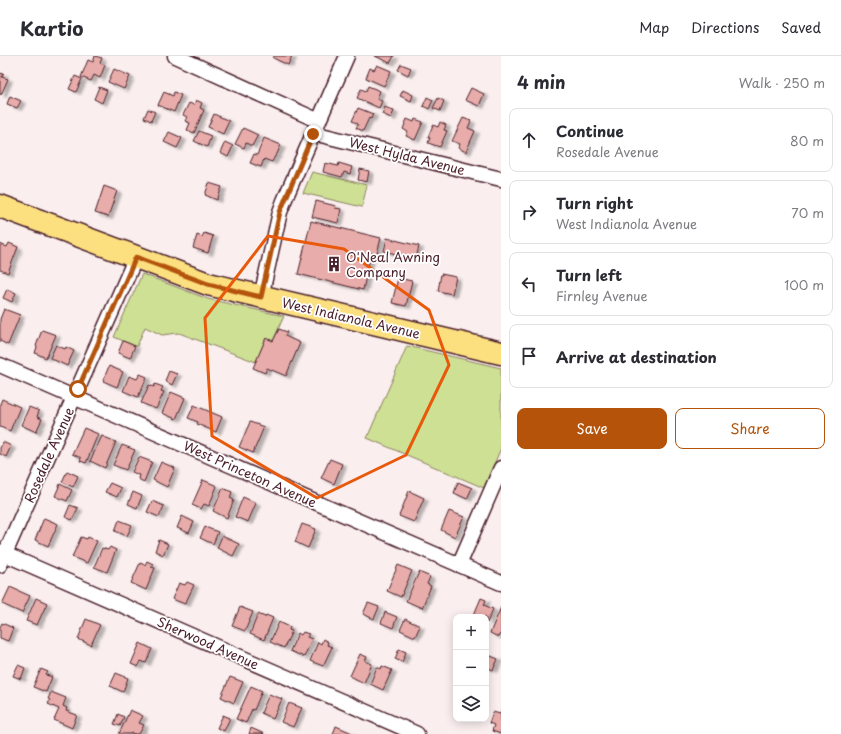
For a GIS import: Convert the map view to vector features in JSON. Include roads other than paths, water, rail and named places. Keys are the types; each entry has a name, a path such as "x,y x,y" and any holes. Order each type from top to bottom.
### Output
{"main road":[{"name":"West Indianola Avenue","path":"0,206 208,284 501,354"}],"street":[{"name":"West Hylda Avenue","path":"175,56 316,127 501,179"},
{"path":"261,297 280,212 347,56"},
{"name":"Rosedale Avenue","path":"2,557 136,257"},
{"name":"West Princeton Avenue","path":"0,365 501,583"},
{"path":"459,565 501,468"},
{"name":"Sherwood Avenue","path":"2,557 417,734"}],"place":[{"name":"O'Neal Awning Company","path":"334,264"}]}
